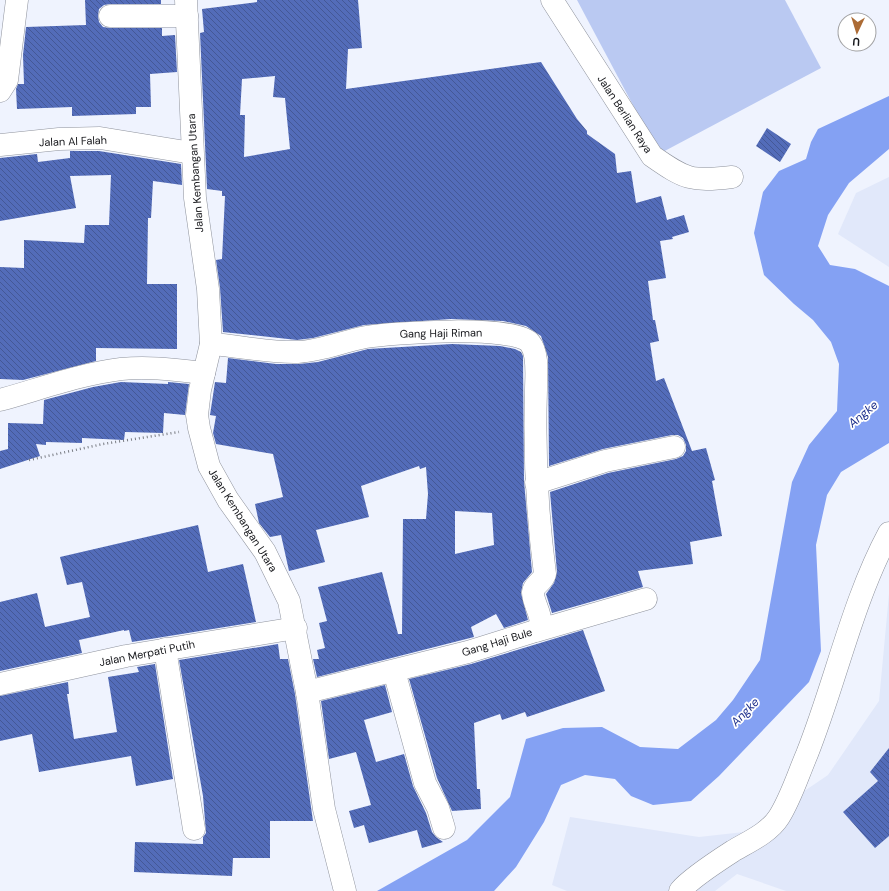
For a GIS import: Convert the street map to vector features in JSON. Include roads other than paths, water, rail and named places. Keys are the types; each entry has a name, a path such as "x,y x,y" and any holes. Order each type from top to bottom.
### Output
{"street":[{"path":"0,90 7,80 17,0"},
{"name":"Jalan Berlian Raya","path":"552,0 652,156 670,169 689,178 704,181 732,177"},
{"path":"110,16 187,8"},
{"name":"Jalan Kembangan Utara","path":"187,8 195,198 208,290 211,344 204,373 197,415 199,428 209,466 228,500 265,552 289,601 296,628 307,692 324,809 345,891"},
{"name":"Jalan Al Falah","path":"0,145 59,139 100,138 192,152"},
{"name":"Gang Haji Riman","path":"211,344 300,352 364,337 396,333 487,332 524,338 530,343 536,368 536,483"},
{"path":"0,400 90,374 122,369 154,368 204,373"},
{"path":"536,483 605,461 674,447"},
{"name":"Gang Haji Bule","path":"307,692 468,652 536,631 541,619 533,593 535,587 544,578 545,574 536,483"},
{"path":"680,891 729,854 760,835 778,819 794,785 821,717 846,640 874,563 889,533"},
{"path":"536,631 646,599"},
{"name":"Jalan Merpati Putih","path":"0,684 126,656 296,628"},
{"path":"164,649 194,829"},
{"path":"394,671 425,783 438,808 444,828"}],"water":[{"name":"Angke","path":"889,96 889,149 849,183 828,215 818,246 830,265 855,269 889,286 889,443 841,472 827,495 816,545 821,651 809,682 719,776 691,801 653,805 631,796 615,779 585,775 561,785 544,822 516,867 494,891 377,891 467,840 510,797 526,739 563,728 602,727 640,747 678,749 716,720 733,700 760,660 792,482 809,445 837,411 839,364 831,342 813,320 764,275 754,233 763,192 779,171 806,159 811,142 818,129"}]}
